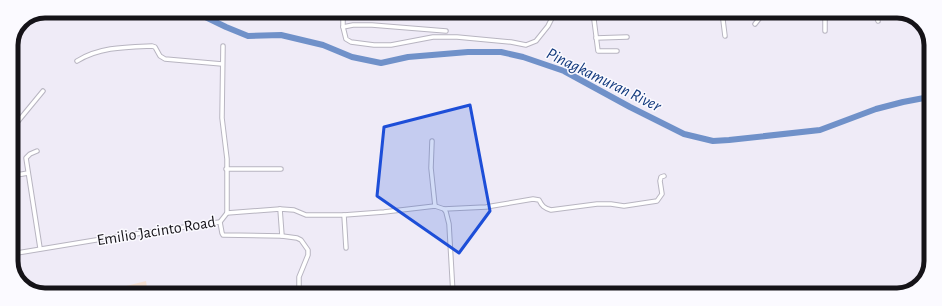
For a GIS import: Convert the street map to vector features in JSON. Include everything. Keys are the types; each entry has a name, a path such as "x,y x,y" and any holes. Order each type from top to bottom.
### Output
{"street":[{"path":"343,18 343,27 346,39 350,42 374,45 391,45 433,37 496,40 526,44 536,41 548,26 552,18"},
{"path":"594,18 597,48 599,51 617,51"},
{"path":"723,18 725,36"},
{"path":"755,24 760,18"},
{"path":"825,18 825,30"},
{"path":"343,27 366,25 446,31"},
{"path":"596,38 627,37"},
{"path":"77,61 86,55 112,48 152,46 155,47 160,56 165,59 222,64"},
{"name":"Emilio Jacinto Road","path":"18,253 40,248 220,222 227,213 226,160 222,118 223,46"},
{"path":"18,121 42,91"},
{"path":"432,140 431,168 435,206"},
{"path":"37,151 27,156 28,173 40,248"},
{"path":"226,169 281,169"},
{"path":"18,175 28,173"},
{"path":"227,213 294,210 306,215 344,215 435,206 444,210 486,207 533,199 539,200 546,209 550,210 597,204 632,206 657,201 662,194 660,181 661,177 664,176"},
{"path":"280,210 282,236"},
{"path":"444,210 446,212 449,224 453,288"},
{"path":"344,215 346,248"},
{"path":"220,222 223,235 282,236 301,240 308,250 308,255 299,277 299,288"}],"highlighted area":[{"path":"470,105 490,211 459,253 377,196 384,127"}],"shaded area":[{"path":"146,281 147,288 118,288"},
{"path":"212,286 212,288 196,288"}],"waterway":[{"name":"Pinagkamuran River","path":"207,18 248,36 281,35 323,45 352,57 381,63 408,57 468,52 501,52 523,57 564,71 684,134 713,141 820,130 876,109 924,98"}]}
